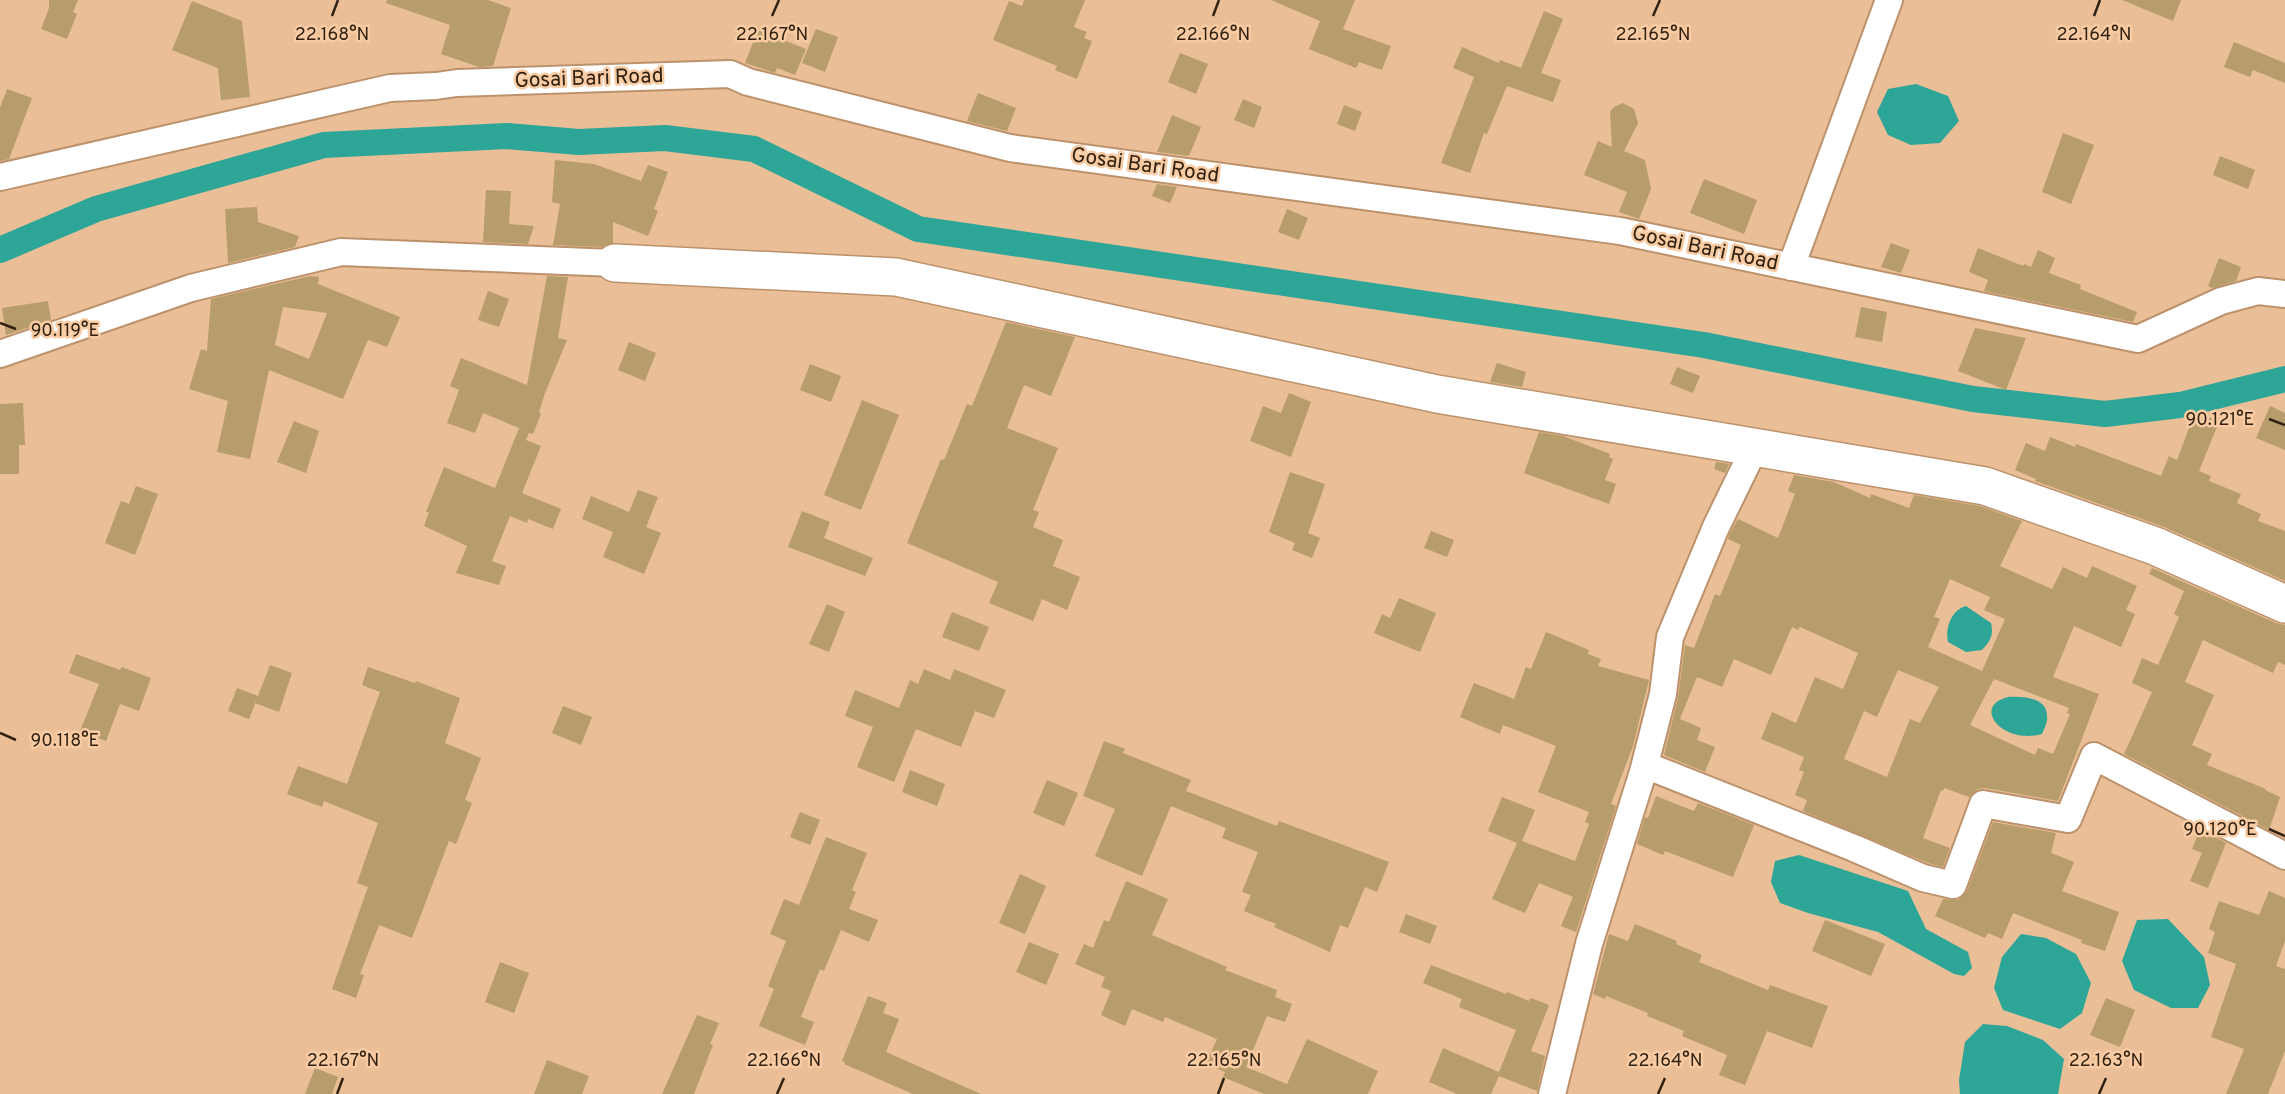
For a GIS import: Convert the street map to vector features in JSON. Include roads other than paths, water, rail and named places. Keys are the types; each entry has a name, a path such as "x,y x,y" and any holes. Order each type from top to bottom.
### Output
{"street":[{"path":"1791,267 1889,0"},
{"name":"Gosai Bari Road","path":"0,177 390,88 457,83 730,74 748,82 1010,148 1620,231 2138,339 2221,301 2258,290 2285,294"},
{"path":"0,354 191,288 341,252 896,277 1437,394 1985,486 2155,546 2285,604"},
{"path":"1552,1094 1589,944 1645,765 1663,694 1670,637 1716,527 1755,447"},
{"path":"1645,765 1923,878 1952,885 1983,804 2068,819 2094,756 2285,856"}],"water":[{"path":"1916,84 1948,96 1959,121 1940,143 1911,145 1888,135 1877,112 1888,89"},
{"path":"1966,606 1991,623 1991,638 1982,650 1966,652 1948,642 1950,621 1956,611"},
{"path":"2008,697 2033,699 2043,705 2047,718 2042,734 2015,734 1996,723 1992,708 1997,702"},
{"path":"1799,855 1908,891 1926,929 1968,952 1972,968 1964,976 1954,974 1878,932 1780,903 1771,882 1775,861"},
{"path":"2168,919 2204,957 2210,985 2198,1008 2171,1008 2134,990 2122,961 2137,920"},
{"path":"2021,934 2046,938 2076,954 2091,983 2082,1013 2060,1029 2003,1010 1994,988 2002,957"},
{"path":"1983,1024 2007,1026 2043,1040 2064,1059 2058,1094 1960,1094 1959,1080 1965,1042"}],"waterway":[{"path":"0,250 96,209 324,145 507,136 579,142 665,138 754,149 918,229 1704,345 1973,399 2105,414 2180,405 2285,379"}]}
